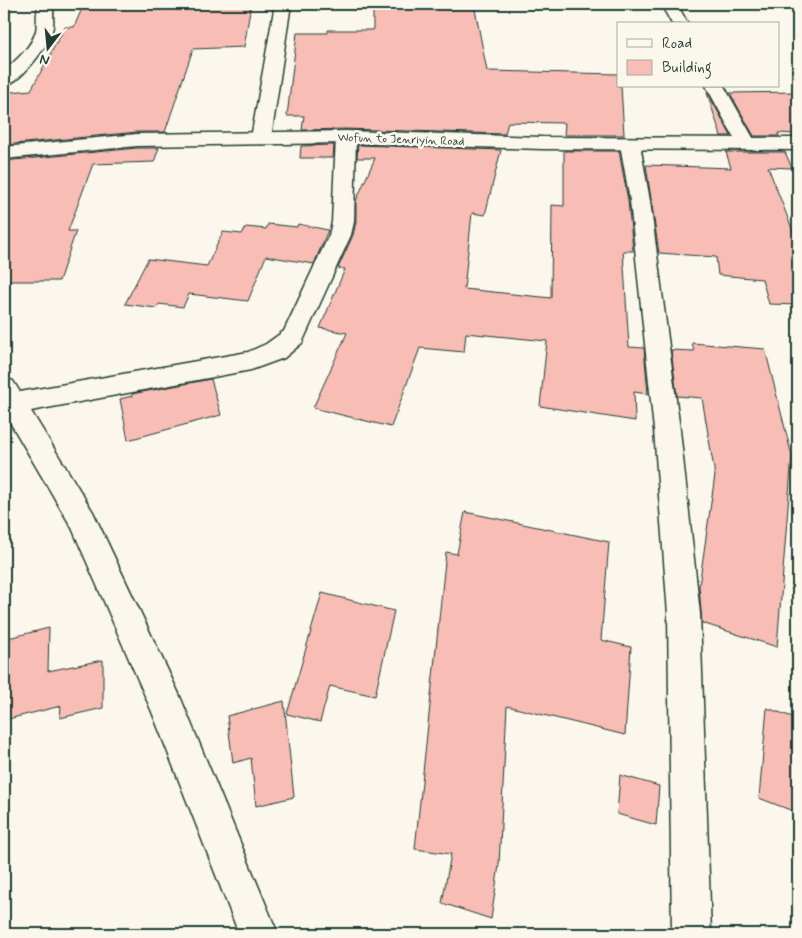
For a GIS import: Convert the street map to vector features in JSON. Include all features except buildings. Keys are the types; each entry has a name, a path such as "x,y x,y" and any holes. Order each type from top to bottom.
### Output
{"street":[{"path":"4,81 40,43 44,28 44,10 47,4"},
{"path":"261,138 283,4"},
{"path":"669,4 679,22"},
{"path":"716,88 746,143"},
{"path":"258,934 167,706 83,521 8,396 251,361 275,351 294,337 340,235 343,222 346,137"},
{"name":"Wofun to Jenriyin Road","path":"4,153 138,140 346,137 630,144 798,144"},
{"path":"630,144 640,201 667,430 684,614 692,934"}]}
